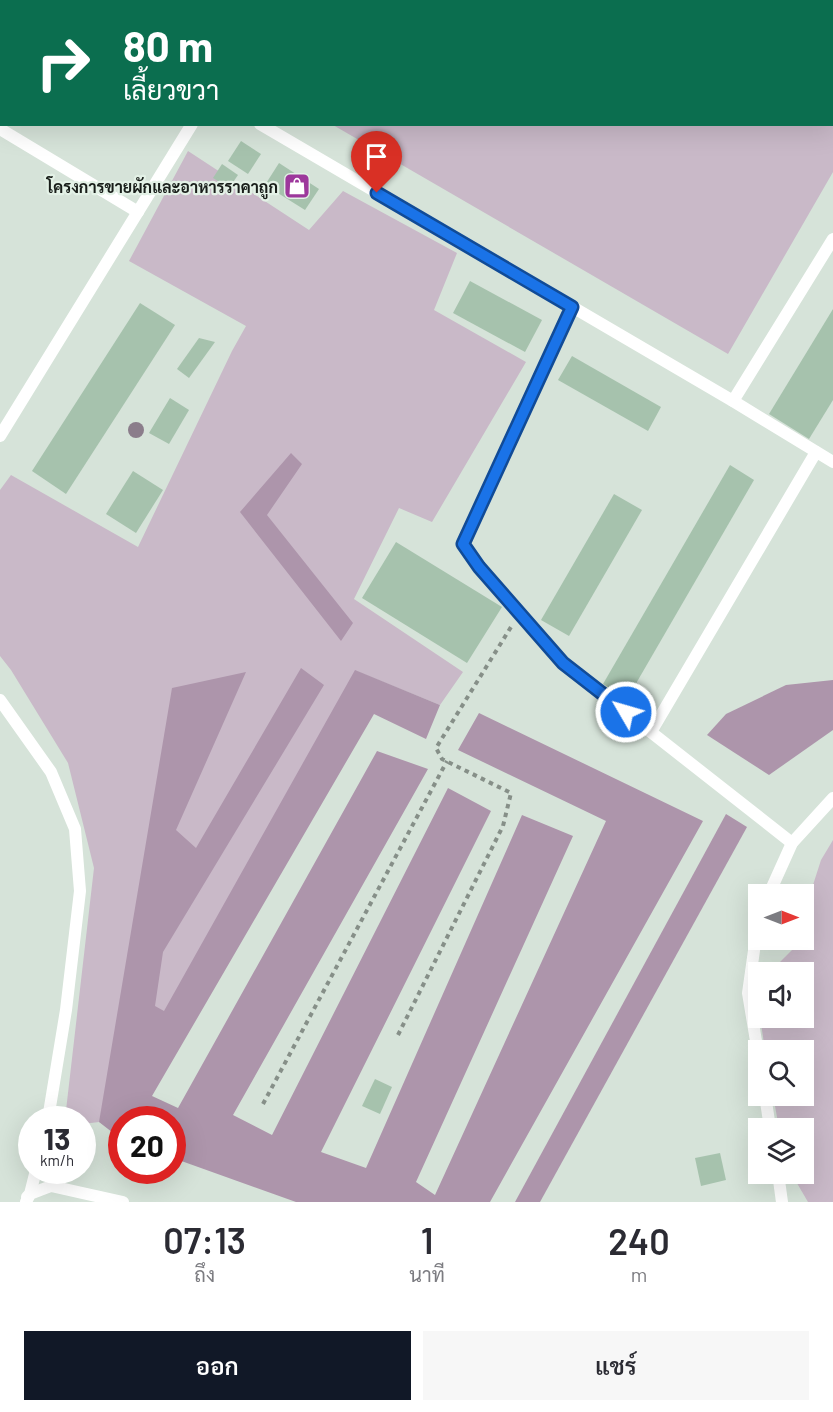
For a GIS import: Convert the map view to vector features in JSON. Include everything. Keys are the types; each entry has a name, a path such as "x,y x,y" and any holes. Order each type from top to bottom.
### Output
{"lane":[{"path":"0,436 191,126"},
{"path":"263,126 833,462"},
{"path":"0,129 138,212"},
{"path":"733,401 833,239"},
{"path":"572,307 463,544 479,567 563,663 792,843"},
{"path":"651,732 816,452"},
{"path":"0,700 51,772 75,828 80,891 66,1010 50,1106"},
{"path":"774,884 792,843 833,798"},
{"path":"754,950 748,993 756,1040"},
{"path":"780,1184 782,1202"},
{"path":"19,1202 51,1186 123,1202"}],"path":[{"path":"398,1035 503,826 511,793 441,759 436,748 519,614"},
{"path":"263,1104 447,761"}],"shaded area":[{"path":"335,126 833,126 833,172 728,354"},
{"path":"188,151 309,230 343,191 457,253 434,310 526,362 432,522 399,508 354,599 463,672 440,705 356,671 165,1011 99,1122 96,1122 96,1106 67,1106 94,868 68,763 0,656 0,490 11,475 138,547 246,326 129,261"},
{"path":"291,453 302,464 267,515 353,623 341,641 240,512"},
{"path":"301,668 324,685 163,952 155,1006 164,1011 355,670 440,705 426,739 374,714 152,1096 174,1106 108,1106 108,1129 99,1122 172,688 246,672 176,830 196,848"},
{"path":"833,680 833,730 769,775 707,735 726,714 786,685"},
{"path":"479,713 703,821 490,1202 296,1202 186,1163 186,1106 179,1106 377,751 428,769 233,1115 272,1135 448,788 491,811 321,1152 366,1168 522,815 573,836 416,1182 435,1195 606,821 458,750"},
{"path":"726,814 747,827 540,1202 515,1202"},
{"path":"833,840 833,1202 808,1202 797,1184 814,1184 814,1118 777,1118 775,1106 814,1106 814,1040 763,1040 762,1028 814,1028 814,962 780,962 792,950 814,950 813,884 821,860"}],"building":[{"path":"241,141 261,154 248,174 228,161"},
{"path":"279,163 319,189 305,210 265,185"},
{"path":"222,164 238,175 229,188 213,178"},
{"path":"470,281 542,320 525,352 453,313"},
{"path":"140,303 175,325 66,494 32,471"},
{"path":"833,309 833,400 809,439 769,414"},
{"path":"199,338 215,342 189,378 177,369"},
{"path":"572,356 661,407 648,431 558,380"},
{"path":"170,398 189,410 169,444 149,433"},
{"path":"730,465 754,480 627,699 603,684"},
{"path":"133,471 163,490 136,533 106,514"},
{"path":"614,494 642,510 569,636 541,620"},
{"path":"396,542 502,607 467,663 362,598"},
{"path":"375,1079 392,1087 380,1114 362,1106"},
{"path":"720,1153 726,1180 701,1186 695,1158"}],"place":[{"name":"โครงการขายผักและอาหารราคาถูก","path":"297,186"}],"route":[{"path":"377,193 572,307 463,544 479,567 563,663 626,712"}]}
